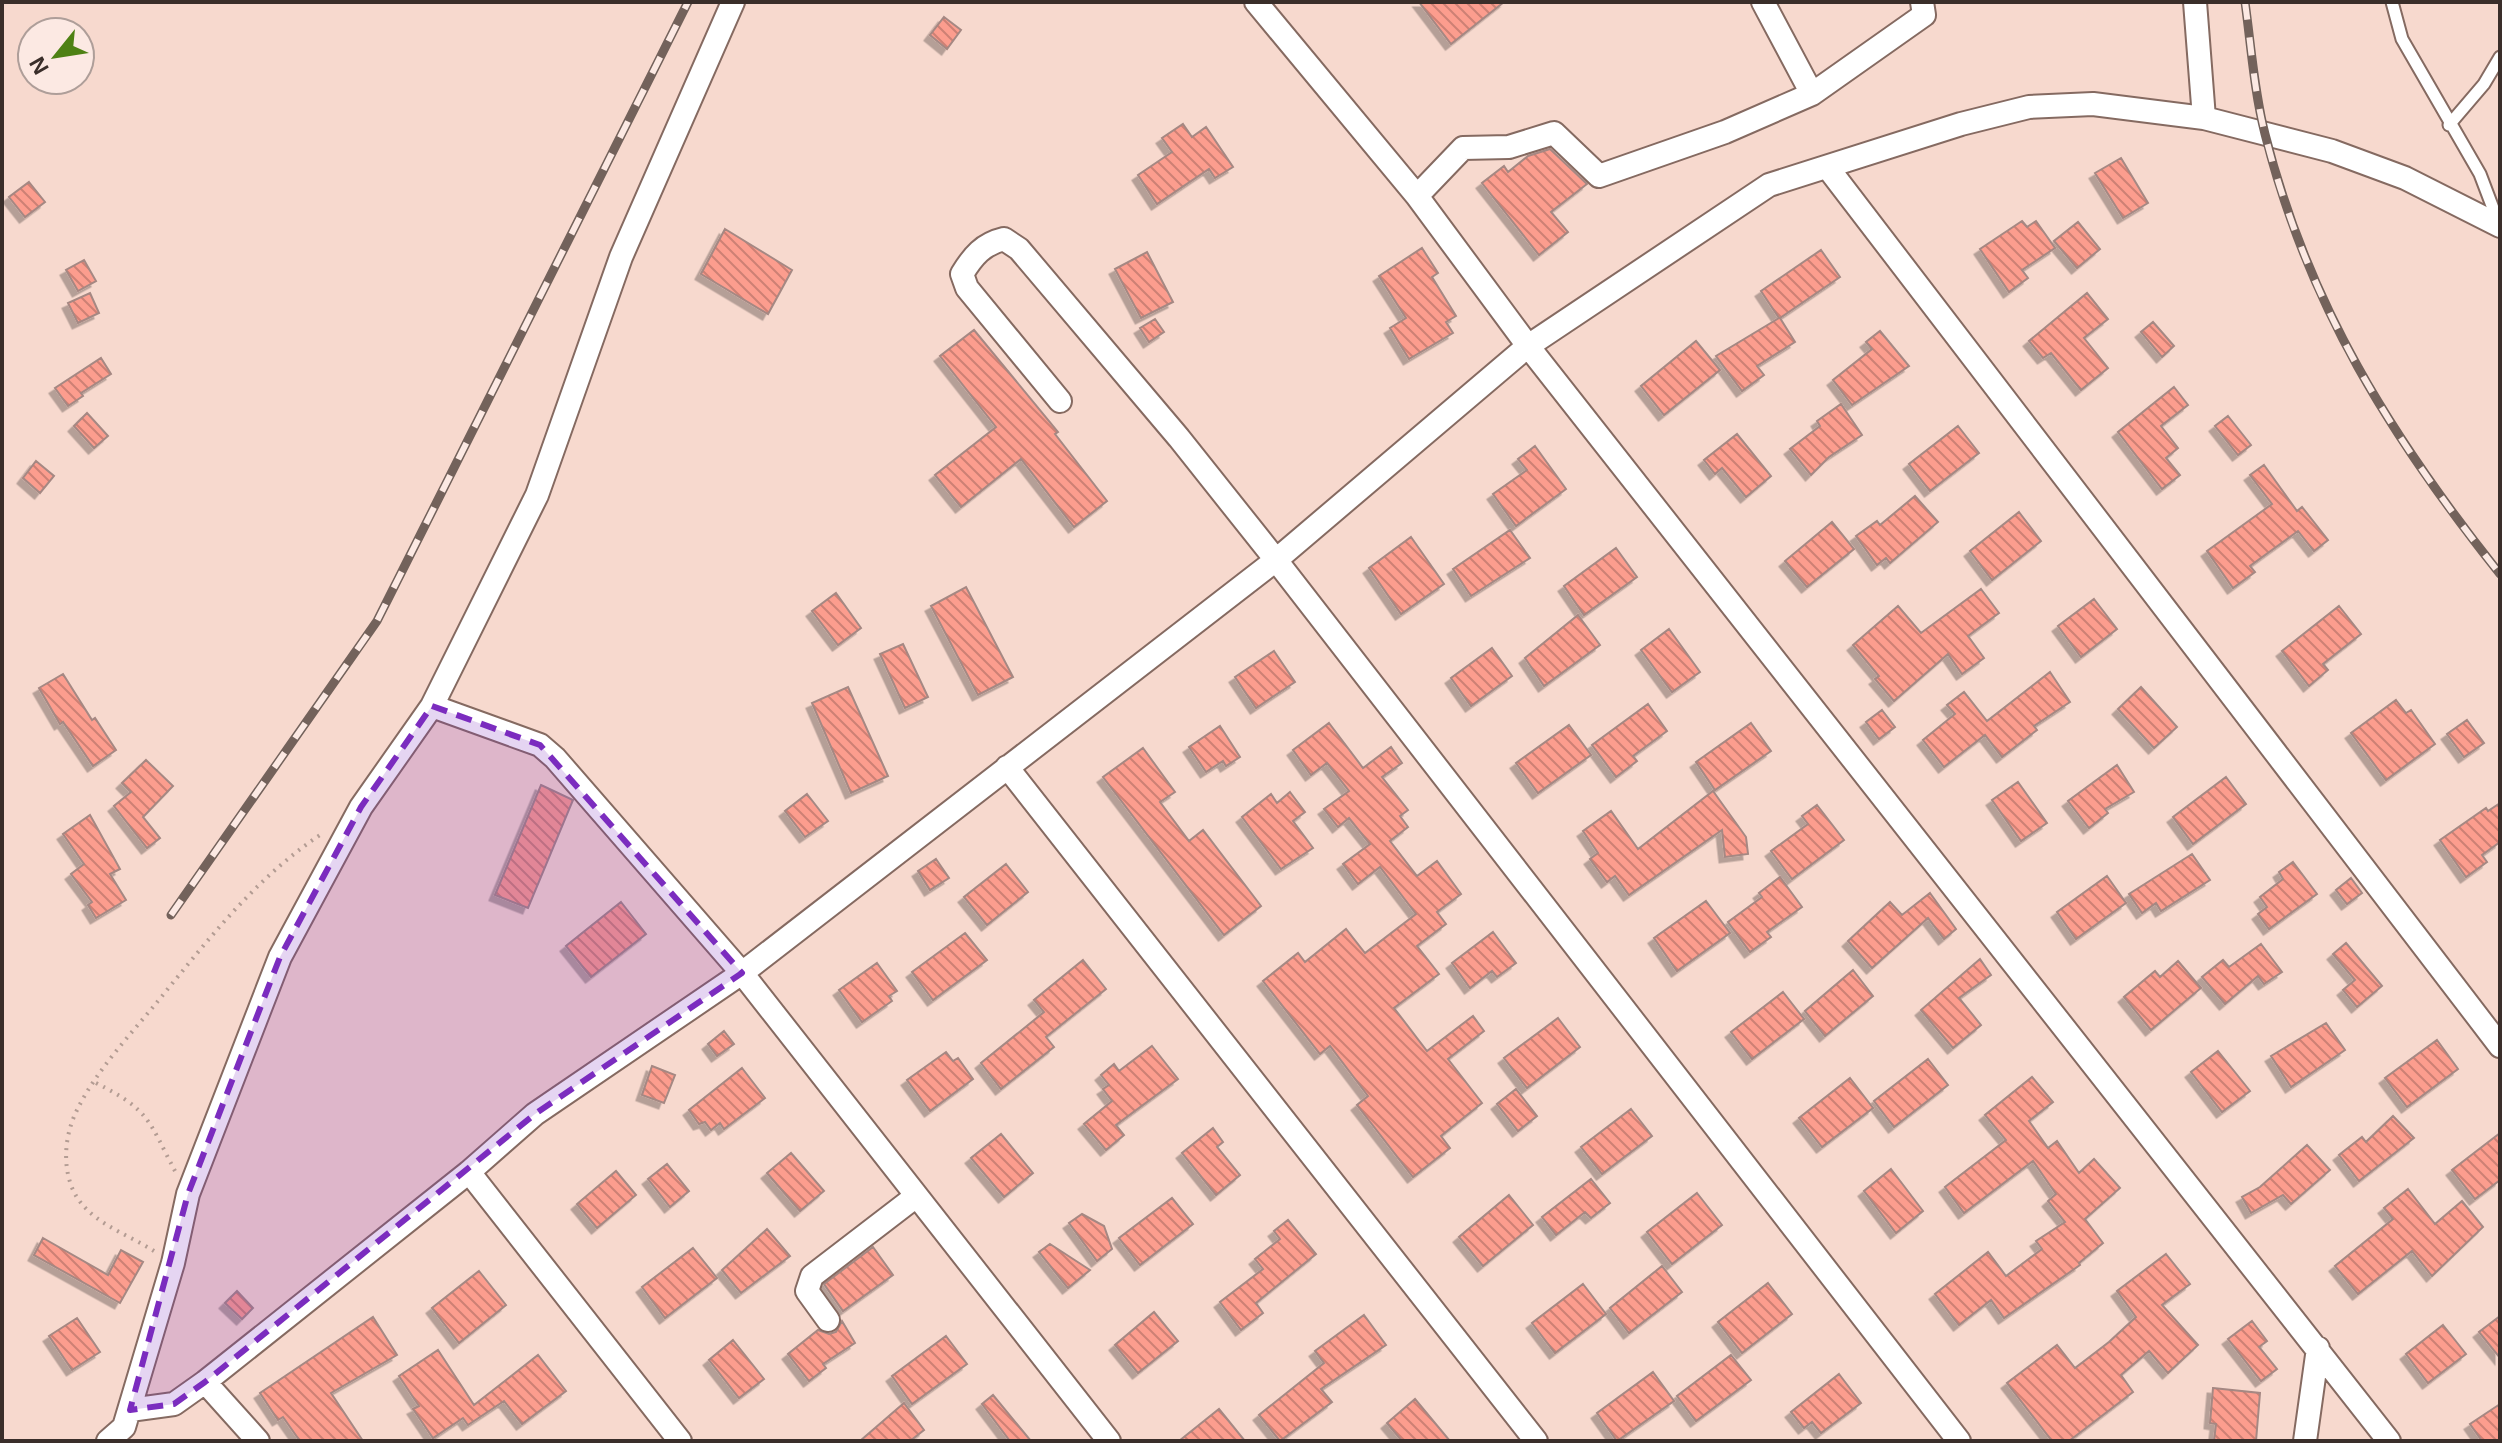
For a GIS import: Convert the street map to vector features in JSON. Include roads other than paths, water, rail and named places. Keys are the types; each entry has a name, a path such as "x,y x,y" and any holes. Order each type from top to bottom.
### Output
{"street":[{"path":"108,1441 124,1427 173,1263 188,1194 280,957 361,807 432,706 537,495 621,257 733,2"},
{"path":"1256,2 1417,196 1528,346 2389,1441"},
{"path":"1763,2 1812,94"},
{"path":"1417,196 1463,148 1509,147 1554,133 1599,176 1725,132 1812,94 1924,15 1922,2"},
{"path":"2195,2 2204,118"},
{"path":"130,1410 174,1404 205,1382 469,1172 535,1114 742,973 1276,560 1528,346 1769,185 1828,168 1916,136 2029,107 2093,104 2204,118 2332,151 2405,178 2500,226"},
{"path":"1828,168 2500,1046"},
{"path":"1060,401 967,288 962,274 972,257 989,243 1004,239 1039,270 1276,560 1959,1441"},
{"path":"432,706 540,745 742,973 1109,1441"},
{"path":"1007,767 1536,1441"},
{"path":"469,1172 680,1441"},
{"path":"828,1320 807,1291 812,1276 915,1197"},
{"path":"2305,1441 2318,1348"},
{"path":"205,1382 258,1441"}],"lane":[{"path":"2392,2 2402,39 2480,174 2500,226"},
{"path":"2449,125 2484,84 2500,57"}],"railway":[{"path":"171,915 377,621 688,2"},
{"path":"2245,2 2261,118 2283,196 2305,256 2358,367 2389,420 2423,472 2500,574"}]}
